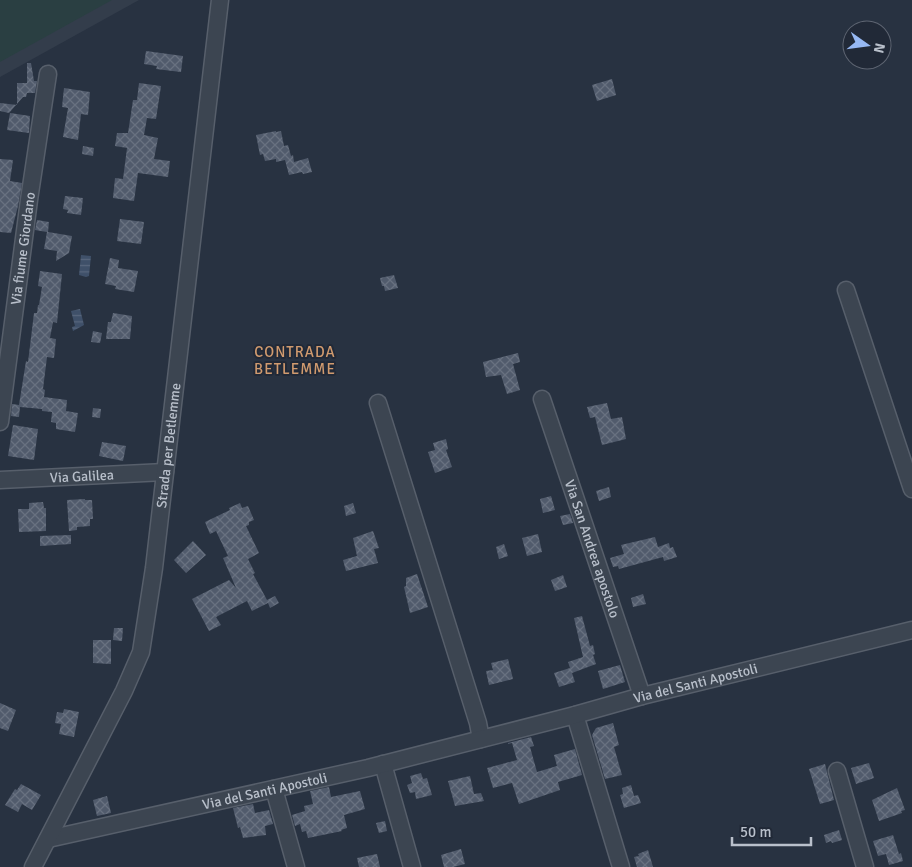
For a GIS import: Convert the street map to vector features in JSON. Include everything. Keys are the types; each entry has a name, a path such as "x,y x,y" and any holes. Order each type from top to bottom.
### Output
{"street":[{"name":"Strada per Betlemme","path":"33,867 124,691 141,652 154,568 220,0"},
{"name":"Via fiume Giordano","path":"0,422 29,200 48,74"},
{"path":"846,290 912,488"},
{"name":"Via San Andrea apostolo","path":"542,399 642,696"},
{"path":"378,403 478,722 481,739"},
{"name":"Via Galilea","path":"0,480 165,472"},
{"name":"Via del Santi Apostoli","path":"48,839 383,764 642,696 912,630"},
{"path":"575,715 621,867"},
{"path":"383,764 412,867"},
{"path":"837,771 865,867"},
{"path":"274,789 296,867"}],"shaded area":[{"path":"0,0 139,0 0,77"}],"green space":[{"path":"0,0 112,0 0,62"}],"water":[{"path":"81,255 91,256 89,276 86,277 79,275"},
{"path":"80,309 84,325 73,331 72,327 75,326 71,311"}],"building":[{"path":"146,51 183,56 181,72 156,69 157,66 144,64"},
{"path":"27,63 31,63 34,81 37,81 35,93 27,93 26,97 23,97 17,104 17,83 27,83"},
{"path":"612,79 616,95 597,101 592,85"},
{"path":"139,83 161,86 156,119 147,118 144,135 158,138 154,159 170,161 168,177 138,173 134,201 113,198 115,178 123,179 127,148 115,146 117,133 128,133 133,100 137,100"},
{"path":"64,88 90,92 88,115 81,114 78,140 63,137 68,108 62,107"},
{"path":"0,103 16,105 9,113 0,111"},
{"path":"10,113 30,116 29,133 7,130"},
{"path":"281,131 284,146 288,145 294,162 308,158 312,172 289,175 285,160 276,162 276,159 265,161 263,154 260,155 256,135"},
{"path":"83,146 94,148 93,156 82,154"},
{"path":"0,159 13,160 10,181 22,183 11,233 0,232"},
{"path":"65,196 83,198 81,215 67,213 68,210 63,209"},
{"path":"120,219 144,222 141,244 117,241"},
{"path":"37,220 49,222 48,232 72,236 69,253 56,261 57,251 44,249 47,232 35,230"},
{"path":"110,258 119,260 118,268 138,271 134,292 115,289 116,286 105,284"},
{"path":"40,271 62,274 57,323 53,322 50,338 56,339 54,358 47,357 43,389 45,390 44,397 67,400 66,411 78,413 75,432 56,429 56,423 51,422 52,412 42,411 42,409 20,407 19,417 11,416 12,404 19,405 26,361 28,362 34,313 37,313 42,287 38,286"},
{"path":"394,275 398,288 385,291 380,278"},
{"path":"113,313 132,316 130,339 106,339 108,322 111,322"},
{"path":"93,331 102,333 100,343 91,342"},
{"path":"518,353 520,362 513,364 520,390 507,394 501,375 486,377 483,362"},
{"path":"607,403 611,419 622,417 626,439 602,445 595,417 590,418 587,407"},
{"path":"93,408 101,409 100,418 92,417"},
{"path":"13,425 38,429 34,460 8,456"},
{"path":"446,439 448,449 446,450 452,467 435,473 428,452 435,450 433,443"},
{"path":"102,442 126,446 123,461 99,456"},
{"path":"609,487 611,497 599,501 596,491"},
{"path":"551,496 555,510 543,513 540,499"},
{"path":"67,500 92,500 93,519 90,519 90,526 77,527 77,530 69,531"},
{"path":"43,502 44,508 46,508 46,531 19,532 18,509 29,509 29,503"},
{"path":"240,503 242,508 248,506 254,520 246,526 259,553 248,559 255,573 253,574 267,600 275,596 279,603 270,608 268,603 252,611 247,601 216,617 221,625 209,631 192,599 229,580 236,588 223,558 228,556 216,531 210,534 205,522"},
{"path":"353,503 356,513 346,516 344,506"},
{"path":"570,514 573,523 563,525 560,516"},
{"path":"373,531 379,548 374,549 378,563 346,571 343,560 357,556 353,538"},
{"path":"538,534 542,552 527,556 522,538"},
{"path":"71,535 71,544 40,546 40,536"},
{"path":"655,537 658,547 669,543 670,548 673,547 677,557 664,561 663,557 619,569 618,566 613,567 610,558 624,554 621,545"},
{"path":"193,541 206,555 186,573 174,560"},
{"path":"504,544 508,556 499,559 496,547"},
{"path":"417,574 428,607 410,613 404,587 406,586 406,578"},
{"path":"563,575 567,587 555,591 551,580"},
{"path":"643,594 646,604 633,607 631,598"},
{"path":"582,616 590,646 593,645 595,654 593,655 596,664 572,673 575,682 559,687 554,673 570,668 568,662 583,657 574,618"},
{"path":"114,628 123,628 122,641 113,640"},
{"path":"93,640 111,640 111,664 93,663"},
{"path":"508,659 513,679 489,685 486,671 493,670 491,663"},
{"path":"620,665 625,682 603,689 598,671"},
{"path":"0,703 16,710 8,731 0,728"},
{"path":"64,709 79,712 74,737 59,734 61,724 55,723 57,712 63,713"},
{"path":"613,723 619,745 614,747 622,775 605,779 592,735 596,728"},
{"path":"531,737 534,746 530,747 537,772 557,766 554,755 575,749 582,775 558,782 560,790 519,804 512,783 493,788 487,768 517,760 512,743 508,743"},
{"path":"869,763 874,778 856,784 851,768"},
{"path":"825,764 834,800 820,804 809,769"},
{"path":"421,773 423,779 427,778 432,795 416,799 415,792 410,793 407,785 412,783 410,776"},
{"path":"470,776 474,794 481,793 484,801 455,806 448,781"},
{"path":"21,784 41,795 32,810 22,804 18,812 5,805 15,789 17,790"},
{"path":"631,785 634,796 638,795 641,803 624,808 620,795 623,794 622,788"},
{"path":"329,787 331,797 360,791 365,809 344,815 347,828 342,831 308,838 306,831 302,832 300,824 295,826 292,815 305,811 304,806 313,804 310,791"},
{"path":"897,788 905,810 901,811 902,813 879,821 872,800"},
{"path":"107,796 111,813 97,816 93,800"},
{"path":"253,804 255,813 269,810 273,824 265,826 266,835 243,838 240,827 238,828 233,808"},
{"path":"385,821 387,831 379,833 376,823"},
{"path":"839,830 842,840 826,843 824,835"},
{"path":"893,835 903,861 889,865 886,854 878,856 873,841"},
{"path":"461,849 465,864 444,867 441,855"},
{"path":"648,850 653,867 637,867 634,857"},
{"path":"377,854 380,867 359,867 357,858"}],"district":[{"name":"CONTRADA BETLEMME","path":"295,360"}]}
